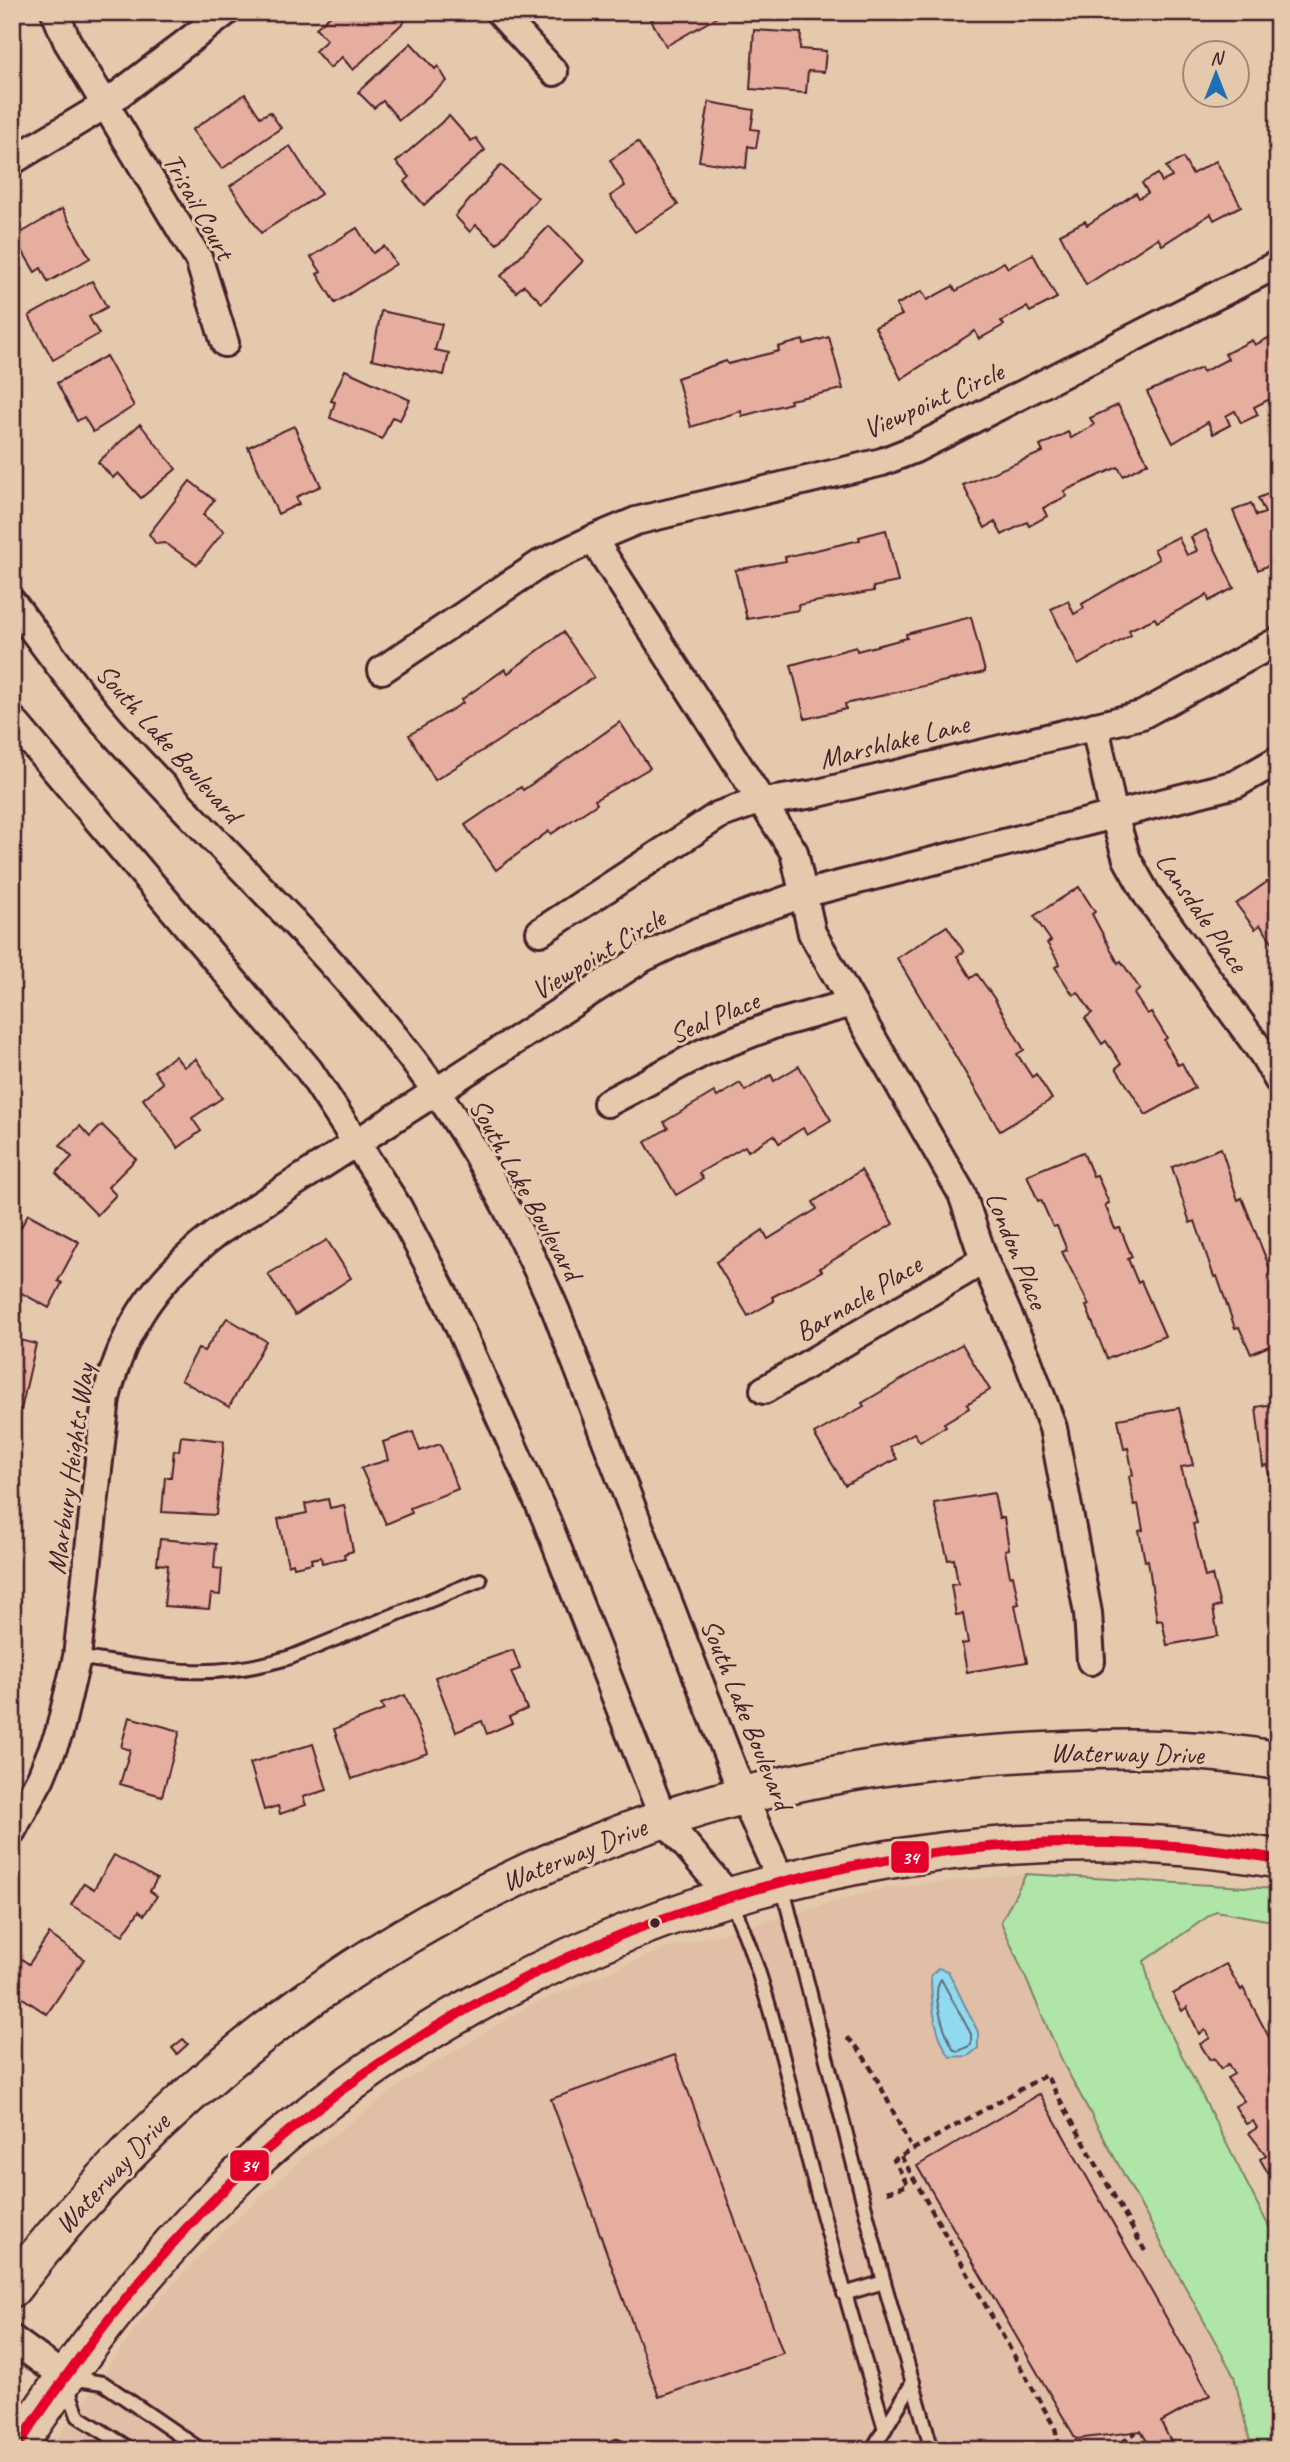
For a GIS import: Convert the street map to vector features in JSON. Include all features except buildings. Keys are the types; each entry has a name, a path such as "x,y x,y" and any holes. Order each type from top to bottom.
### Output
{"street":[{"name":"Trisail Court","path":"55,12 67,41 199,260 225,343"},
{"path":"12,161 105,105 226,12"},
{"path":"499,12 554,72"},
{"name":"Viewpoint Circle","path":"382,670 540,564 593,539 636,521 882,461 915,449 1278,264"},
{"path":"593,539 794,852 801,873 803,894"},
{"name":"South Lake Boulevard","path":"12,602 118,738 349,984 437,1093 481,1161 538,1270 743,1795 781,1881"},
{"name":"Marshlake Lane","path":"540,932 719,815 762,802 814,794 1142,715 1278,641"},
{"path":"12,719 309,1070 359,1143 398,1207 446,1298 546,1519 663,1818 729,1896"},
{"name":"Lansdale Place","path":"1095,726 1114,816 1127,859 1147,895 1263,1055 1278,1080"},
{"name":"Viewpoint Circle","path":"437,1093 643,958 697,932 803,894 1236,784 1278,760"},
{"name":"London Place","path":"803,894 813,933 961,1194 984,1260 1027,1358 1052,1428 1087,1613 1091,1661"},
{"name":"Seal Place","path":"607,1103 704,1052 773,1025 852,1003"},
{"name":"Marbury Heights Way","path":"12,1831 41,1777 59,1733 77,1657 106,1398 114,1365 131,1325 155,1289 184,1258 218,1232 437,1093"},
{"name":"Barnacle Place","path":"764,1390 984,1260"},
{"name":"Waterway Drive","path":"12,2288 96,2187 157,2122 215,2070 308,1998 391,1944 490,1889 575,1850 663,1818 817,1777 975,1755 1087,1749 1166,1750 1278,1761"},
{"path":"15,2450 64,2377 169,2247 227,2187 289,2131 352,2082 435,2027 540,1970 649,1922 729,1896 781,1881 878,1861 1035,1845 1149,1845 1239,1853 1278,1860"},
{"path":"12,2339 64,2377"}],"lane":[{"path":"77,1657 183,1673 225,1673 259,1667 291,1657 480,1580"},
{"path":"781,1881 884,2282 932,2450"},
{"path":"729,1896 756,1962 773,2015 844,2294 885,2429"},
{"path":"844,2294 884,2282"},
{"path":"132,2450 78,2416 64,2377 103,2383 201,2450"},
{"path":"872,2450 913,2382"},
{"path":"614,2450 617,2447 624,2450"}],"path":[{"path":"847,2038 857,2047 885,2094 910,2145"},
{"path":"887,2192 908,2185 894,2160 1046,2075 1145,2251"},
{"path":"901,2156 1055,2428 1060,2450"},
{"path":"1113,2450 1136,2432"}],"shaded area":[{"path":"1026,1874 1001,1923 1064,2065 1234,2376 1252,2450 50,2450 144,2317 209,2246 304,2157 409,2079 527,2007 659,1951 886,1888"}],"green space":[{"path":"1026,1874 1278,1889 1278,1922 1216,1911 1144,1961 1154,2001 1268,2225 1278,2234 1278,2450 1252,2450 1234,2376 1064,2065 1001,1922"}],"water":[{"path":"938,1968 948,1971 978,2032 978,2048 968,2056 950,2057 940,2038 934,2018 931,1986 931,1976"}],"transit line":[{"name":"34","path":"15,2450 76,2363 141,2280 212,2202 250,2165 290,2130 396,2052 509,1986 630,1931 756,1889 885,1860 1016,1845 1148,1844 1278,1859"}]}
